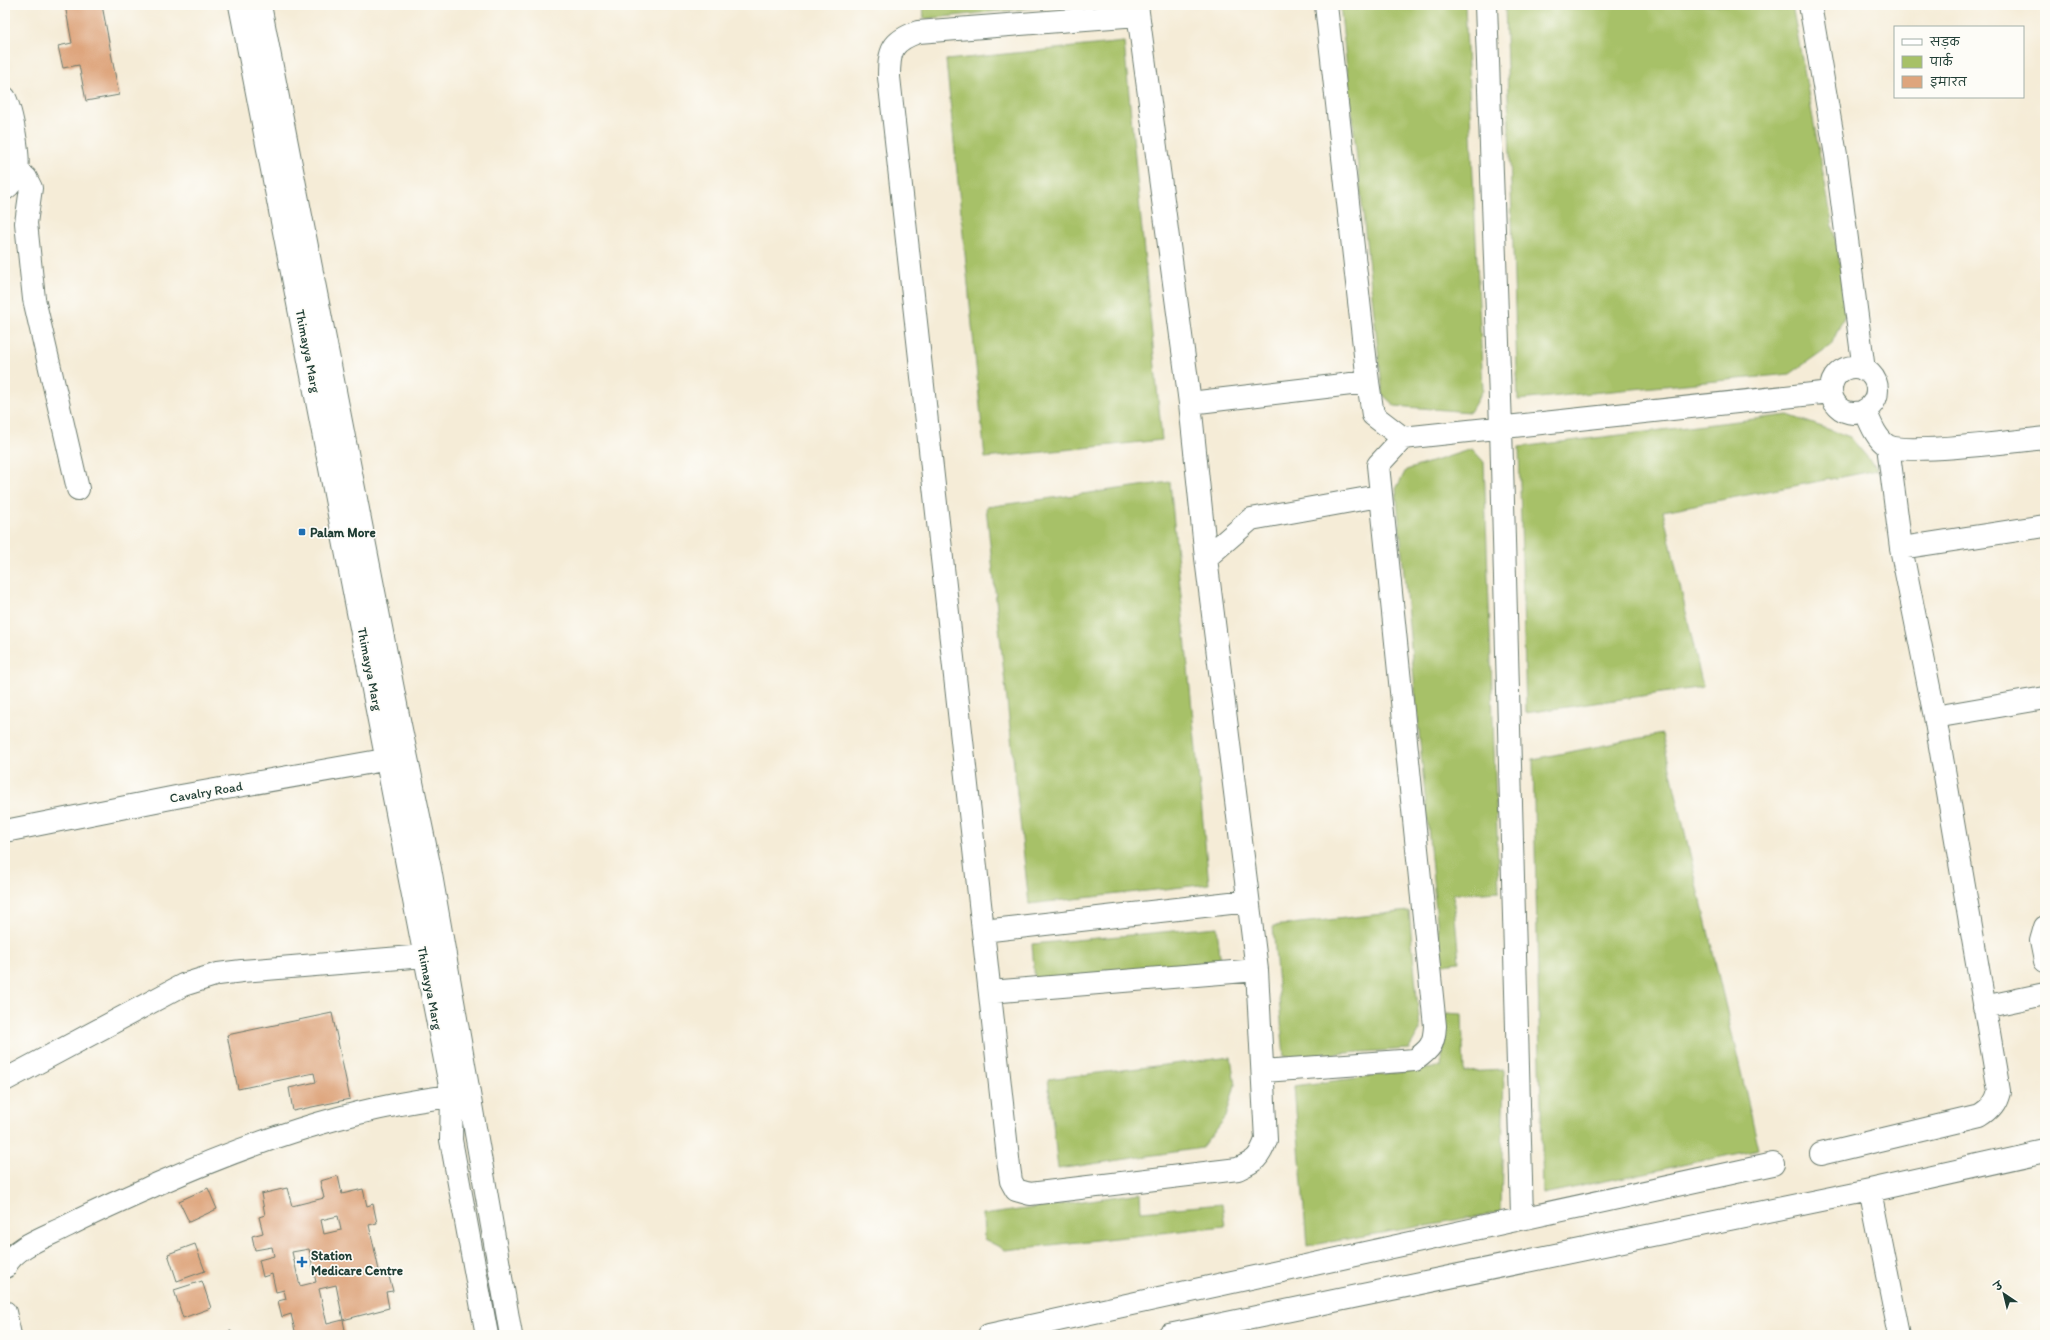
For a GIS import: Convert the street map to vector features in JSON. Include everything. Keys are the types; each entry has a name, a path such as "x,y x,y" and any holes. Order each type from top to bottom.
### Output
{"street":[{"name":"Thimayya Marg","path":"240,5 398,758 430,869 511,1335"},
{"name":"Thimayya Marg","path":"260,5 396,707 398,758 408,874 452,1096 450,1140 487,1335"},
{"path":"1326,5 1368,382 1373,415 1403,438"},
{"path":"1486,5 1500,427 1522,1218"},
{"path":"1810,5 1836,155 1864,370"},
{"path":"1137,10 1190,403 1206,558 1257,970 1266,1140 1262,1152 1254,1162 1238,1169 1030,1194 1016,1190 1011,1181 889,77 889,62 894,46 903,37 918,32 1137,10"},
{"path":"5,98 12,121 17,170 12,182 5,189"},
{"path":"17,170 26,178 31,188 26,223 34,299 78,489"},
{"path":"1854,368 1864,370 1872,377 1877,393 1873,403 1865,410 1854,413 1844,411 1835,404 1831,392 1835,378 1843,370 1854,368"},
{"path":"1190,403 1368,382"},
{"path":"1263,1071 1415,1060 1426,1052 1434,1041 1435,1026 1379,496 1378,465 1403,438 1831,392"},
{"path":"1821,1154 1980,1116 1990,1110 1997,1100 1998,1091 1935,717 1901,548 1888,446 1873,429 1865,410"},
{"path":"1888,446 1913,449 2045,438"},
{"path":"1206,558 1251,519 1379,496"},
{"path":"1901,548 2045,526"},
{"path":"1935,717 2045,698"},
{"name":"Cavalry Road","path":"5,830 181,796 398,758"},
{"path":"408,874 430,869"},
{"path":"983,931 1248,901"},
{"path":"2045,927 2041,941 2045,961"},
{"path":"5,1080 168,992 200,979 242,971 424,956"},
{"path":"990,992 1257,970"},
{"path":"1984,1007 2045,994"},
{"path":"5,1267 13,1256 27,1246 87,1215 240,1149 327,1121 426,1099 452,1096"},
{"path":"1169,1335 1870,1190 2045,1151"},
{"path":"989,1335 1774,1164"},
{"path":"1870,1190 1899,1335"},
{"path":"5,1312 10,1335"}],"green space":[{"path":"923,5 1061,5 924,19"},
{"path":"1340,5 1465,5 1483,390 1470,412 1395,406 1383,395"},
{"path":"1505,5 1792,5 1848,308 1831,345 1790,374 1518,400"},
{"path":"1124,42 1162,440 985,458 946,60"},
{"path":"1788,415 1850,437 1878,470 1663,511 1703,687 1526,713 1519,447"},
{"path":"1472,449 1484,462 1499,891 1453,894 1459,962 1441,964 1396,489 1406,470"},
{"path":"1170,482 1209,884 1029,904 986,507"},
{"path":"1662,734 1759,1149 1543,1194 1533,759"},
{"path":"1409,911 1420,1030 1409,1049 1284,1057 1273,926"},
{"path":"1217,927 1221,965 1035,982 1032,944"},
{"path":"1446,1013 1462,1014 1464,1072 1504,1070 1501,1212 1307,1246 1294,1086 1441,1067"},
{"path":"1231,1057 1235,1085 1226,1117 1202,1148 1058,1169 1048,1079"},
{"path":"1140,1193 1141,1211 1222,1204 1225,1226 1005,1250 984,1239 983,1215"}],"building":[{"path":"65,5 102,5 119,95 86,101 79,65 63,68 58,46 72,43"},
{"path":"332,1013 350,1099 293,1111 289,1088 316,1082 314,1073 238,1089 227,1035"},
{"path":"338,1176 342,1194 363,1189 367,1206 373,1204 377,1223 369,1225 380,1275 388,1273 393,1291 386,1292 389,1308 343,1320 346,1335 296,1335 291,1314 282,1317 278,1301 286,1299 284,1290 276,1292 272,1274 263,1277 259,1260 274,1256 272,1247 255,1250 252,1236 263,1233 259,1217 265,1215 261,1194 287,1188 292,1206 324,1198 320,1181","holes":["338,1216 341,1230 324,1234 321,1220","309,1249 316,1282 300,1286 292,1252","336,1285 343,1320 327,1324 319,1289"]},
{"path":"208,1188 217,1209 189,1222 179,1201"},
{"path":"195,1244 205,1271 177,1281 168,1254"},
{"path":"202,1281 211,1308 183,1318 174,1290"},
{"path":"231,1331 232,1335 214,1335 214,1334"}],"place":[{"name":"Palam More","path":"302,532"},
{"name":"Station Medicare Centre","path":"302,1262"}]}
